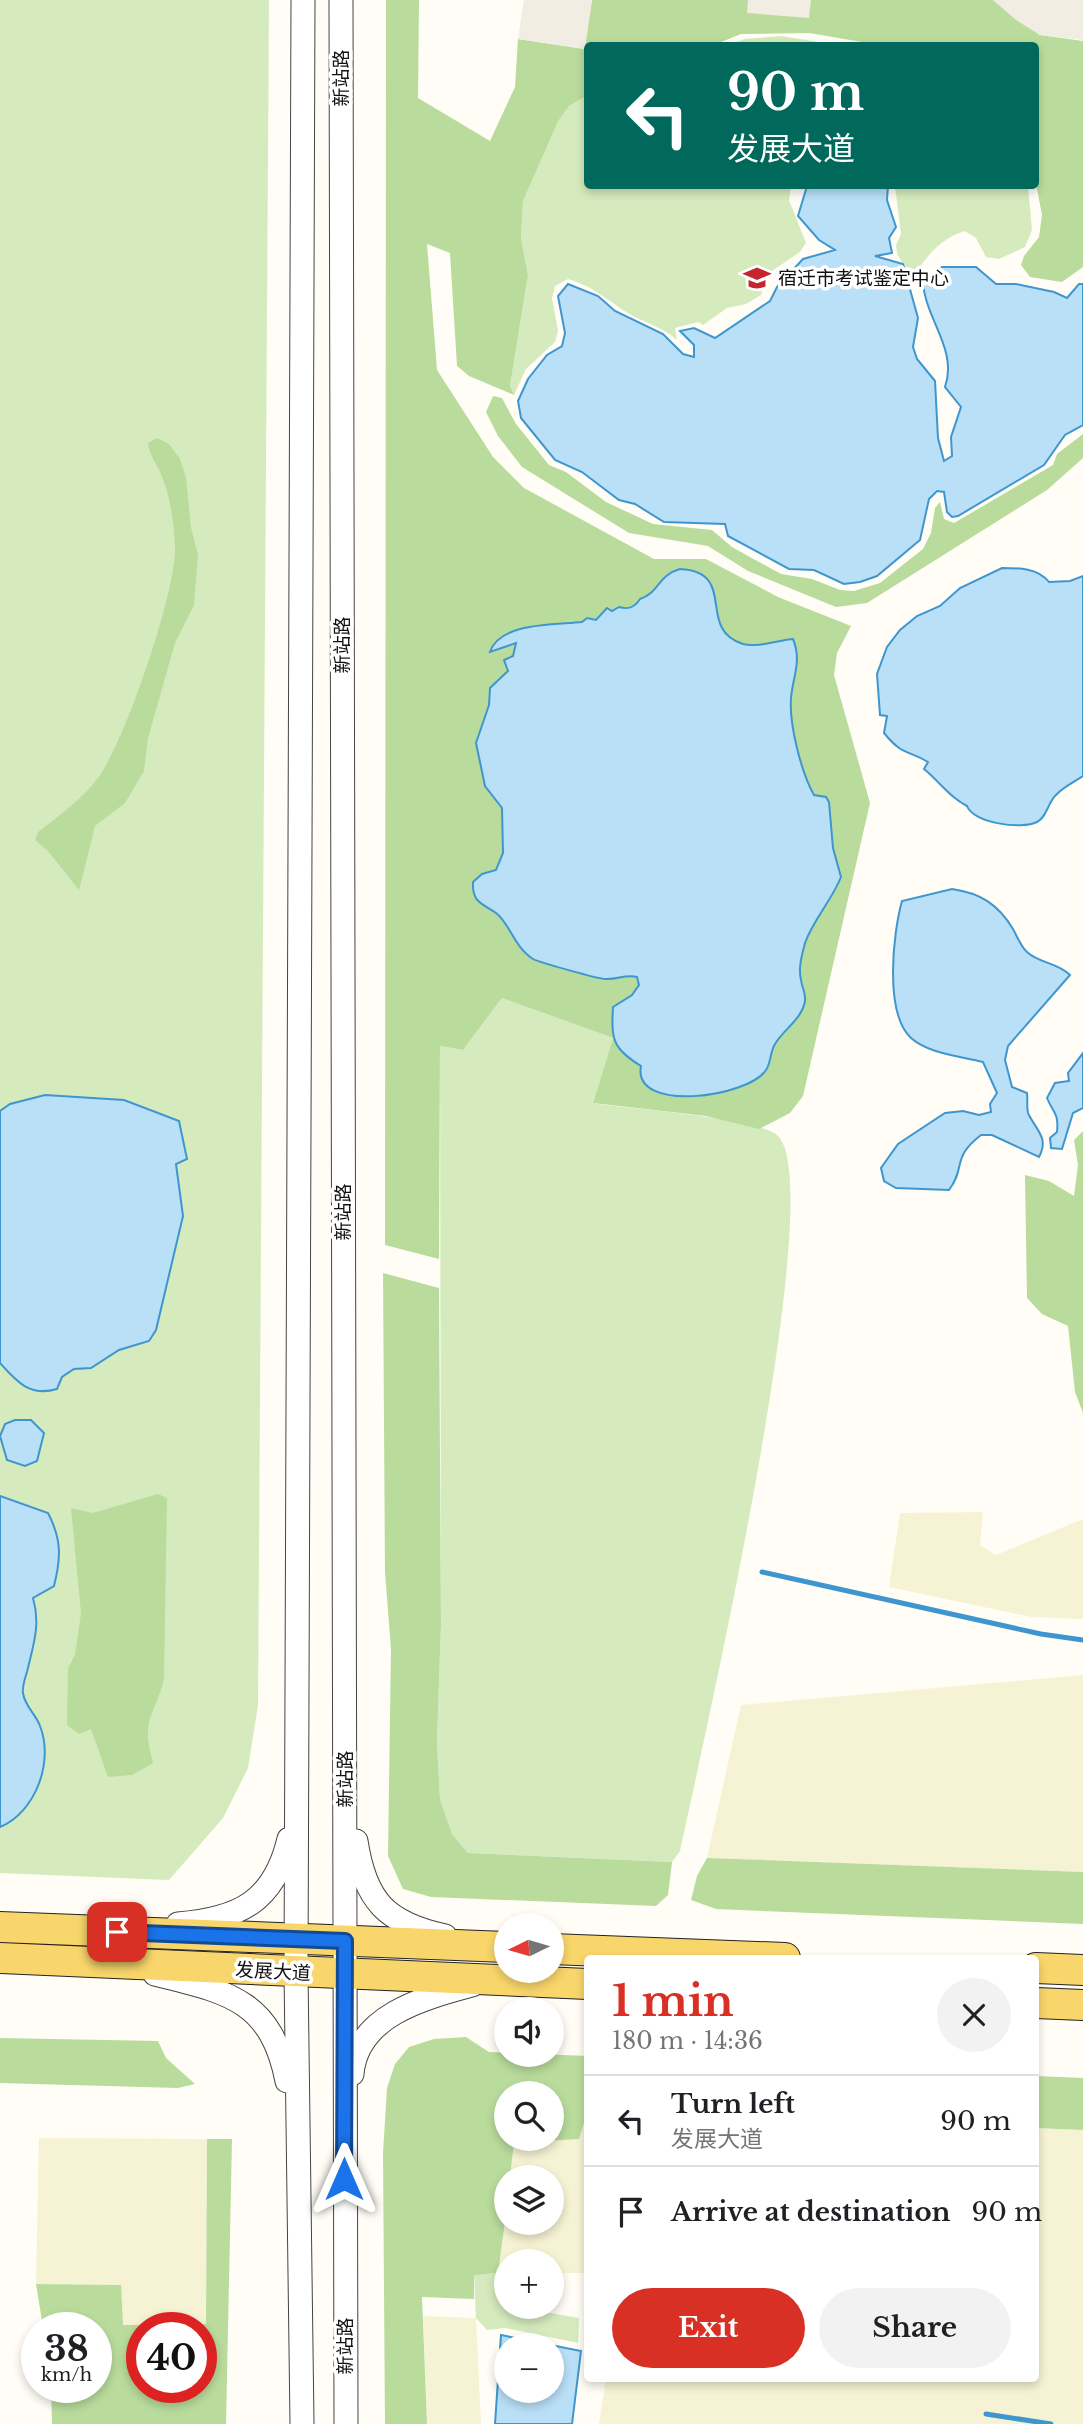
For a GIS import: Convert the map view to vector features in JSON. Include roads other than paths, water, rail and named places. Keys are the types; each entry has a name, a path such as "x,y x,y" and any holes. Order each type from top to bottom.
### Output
{"main road":[{"name":"发展大道","path":"0,1927 494,1947"},
{"path":"564,1950 707,1955"},
{"name":"发展大道","path":"0,1958 584,1984"},
{"path":"1039,1968 1083,1970"},
{"path":"1039,2003 1083,2005"}],"street":[{"name":"新站路","path":"302,2424 296,1763 303,0"},
{"name":"新站路","path":"341,0 346,2424"},
{"path":"91,1931 201,1922 230,1915 257,1900 282,1866 289,1836 296,1763"},
{"path":"345,1773 360,1870 372,1898 397,1921 427,1933 494,1946"},
{"path":"90,1962 202,1986 228,1994 254,2009 281,2051 299,2174"},
{"path":"344,2179 353,2062 359,2047 388,2015 416,2002 490,1980"}],"water":[{"path":"806,189 888,189 887,200 896,227 889,238 892,253 875,256 903,264 918,318 913,347 917,359 935,381 938,438 944,461 952,456 951,437 961,407 945,387 948,373 945,348 925,297 923,283 942,267 976,267 996,284 1016,284 1054,292 1067,298 1079,284 1083,284 1083,425 1065,435 1044,465 958,516 952,517 947,512 944,492 937,491 929,499 920,540 877,576 860,582 844,584 814,570 789,569 728,536 725,524 664,522 635,504 619,500 582,472 555,460 521,418 518,401 528,379 547,355 562,346 565,333 558,296 568,284 598,296 615,311 663,334 683,354 694,357 694,345 680,331 694,328 715,338 770,301 777,287 803,259 835,250 819,240 798,216"},
{"path":"1002,568 1034,571 1049,582 1070,581 1083,576 1083,776 1056,795 1040,820 1021,825 988,821 971,812 924,769 928,762 900,749 890,740 884,733 887,716 880,715 877,674 887,647 900,630 917,616 940,606 960,588"},
{"path":"680,569 698,572 708,580 721,626 729,637 749,645 793,639 797,654 791,698 794,734 814,795 826,797 829,802 833,848 841,877 805,943 800,971 805,995 803,1007 797,1019 775,1044 766,1070 755,1080 738,1088 694,1096 654,1091 643,1081 641,1066 619,1049 614,1036 613,1007 632,995 639,985 637,977 600,978 533,959 521,948 501,917 479,902 473,889 473,882 482,874 496,870 503,853 502,808 485,786 476,743 489,705 490,688 508,671 504,660 513,656 516,643 490,652 496,642 516,630 582,622 587,618 596,620 607,608 612,611 619,607 631,607 651,593 667,575"},
{"path":"952,889 971,893 994,906 1007,920 1027,952 1070,975 1008,1046 1005,1060 1012,1087 1027,1093 1028,1113 1041,1135 1043,1145 1039,1157 992,1135 981,1135 966,1150 949,1190 896,1188 884,1181 881,1168 898,1144 945,1113 963,1111 979,1115 991,1112 990,1104 997,1093 983,1062 936,1051 918,1043 902,1026 897,1011 893,972 902,901"},
{"path":"1083,1053 1083,1108 1073,1113 1062,1149 1051,1148 1050,1138 1057,1132 1057,1120 1047,1098 1055,1083 1069,1081 1068,1073"},
{"path":"45,1095 124,1100 179,1121 187,1159 176,1164 183,1216 156,1330 149,1341 119,1350 91,1368 74,1369 62,1377 57,1389 39,1391 18,1382 0,1363 0,1111 10,1104"},
{"path":"15,1420 31,1420 44,1433 37,1461 25,1466 7,1460 0,1436 5,1424"},
{"path":"0,1496 48,1513 59,1549 54,1586 33,1598 35,1635 23,1688 24,1698 38,1722 44,1740 43,1769 32,1798 13,1820 0,1827"},
{"path":"564,2348 581,2351 572,2424 495,2424 496,2403 564,2403"}],"waterway":[{"path":"762,1572 1041,1634 1083,1640"},
{"path":"986,2414 1051,2424"}],"place":[{"name":"宿迁市考试鉴定中心","path":"757,278"}]}
